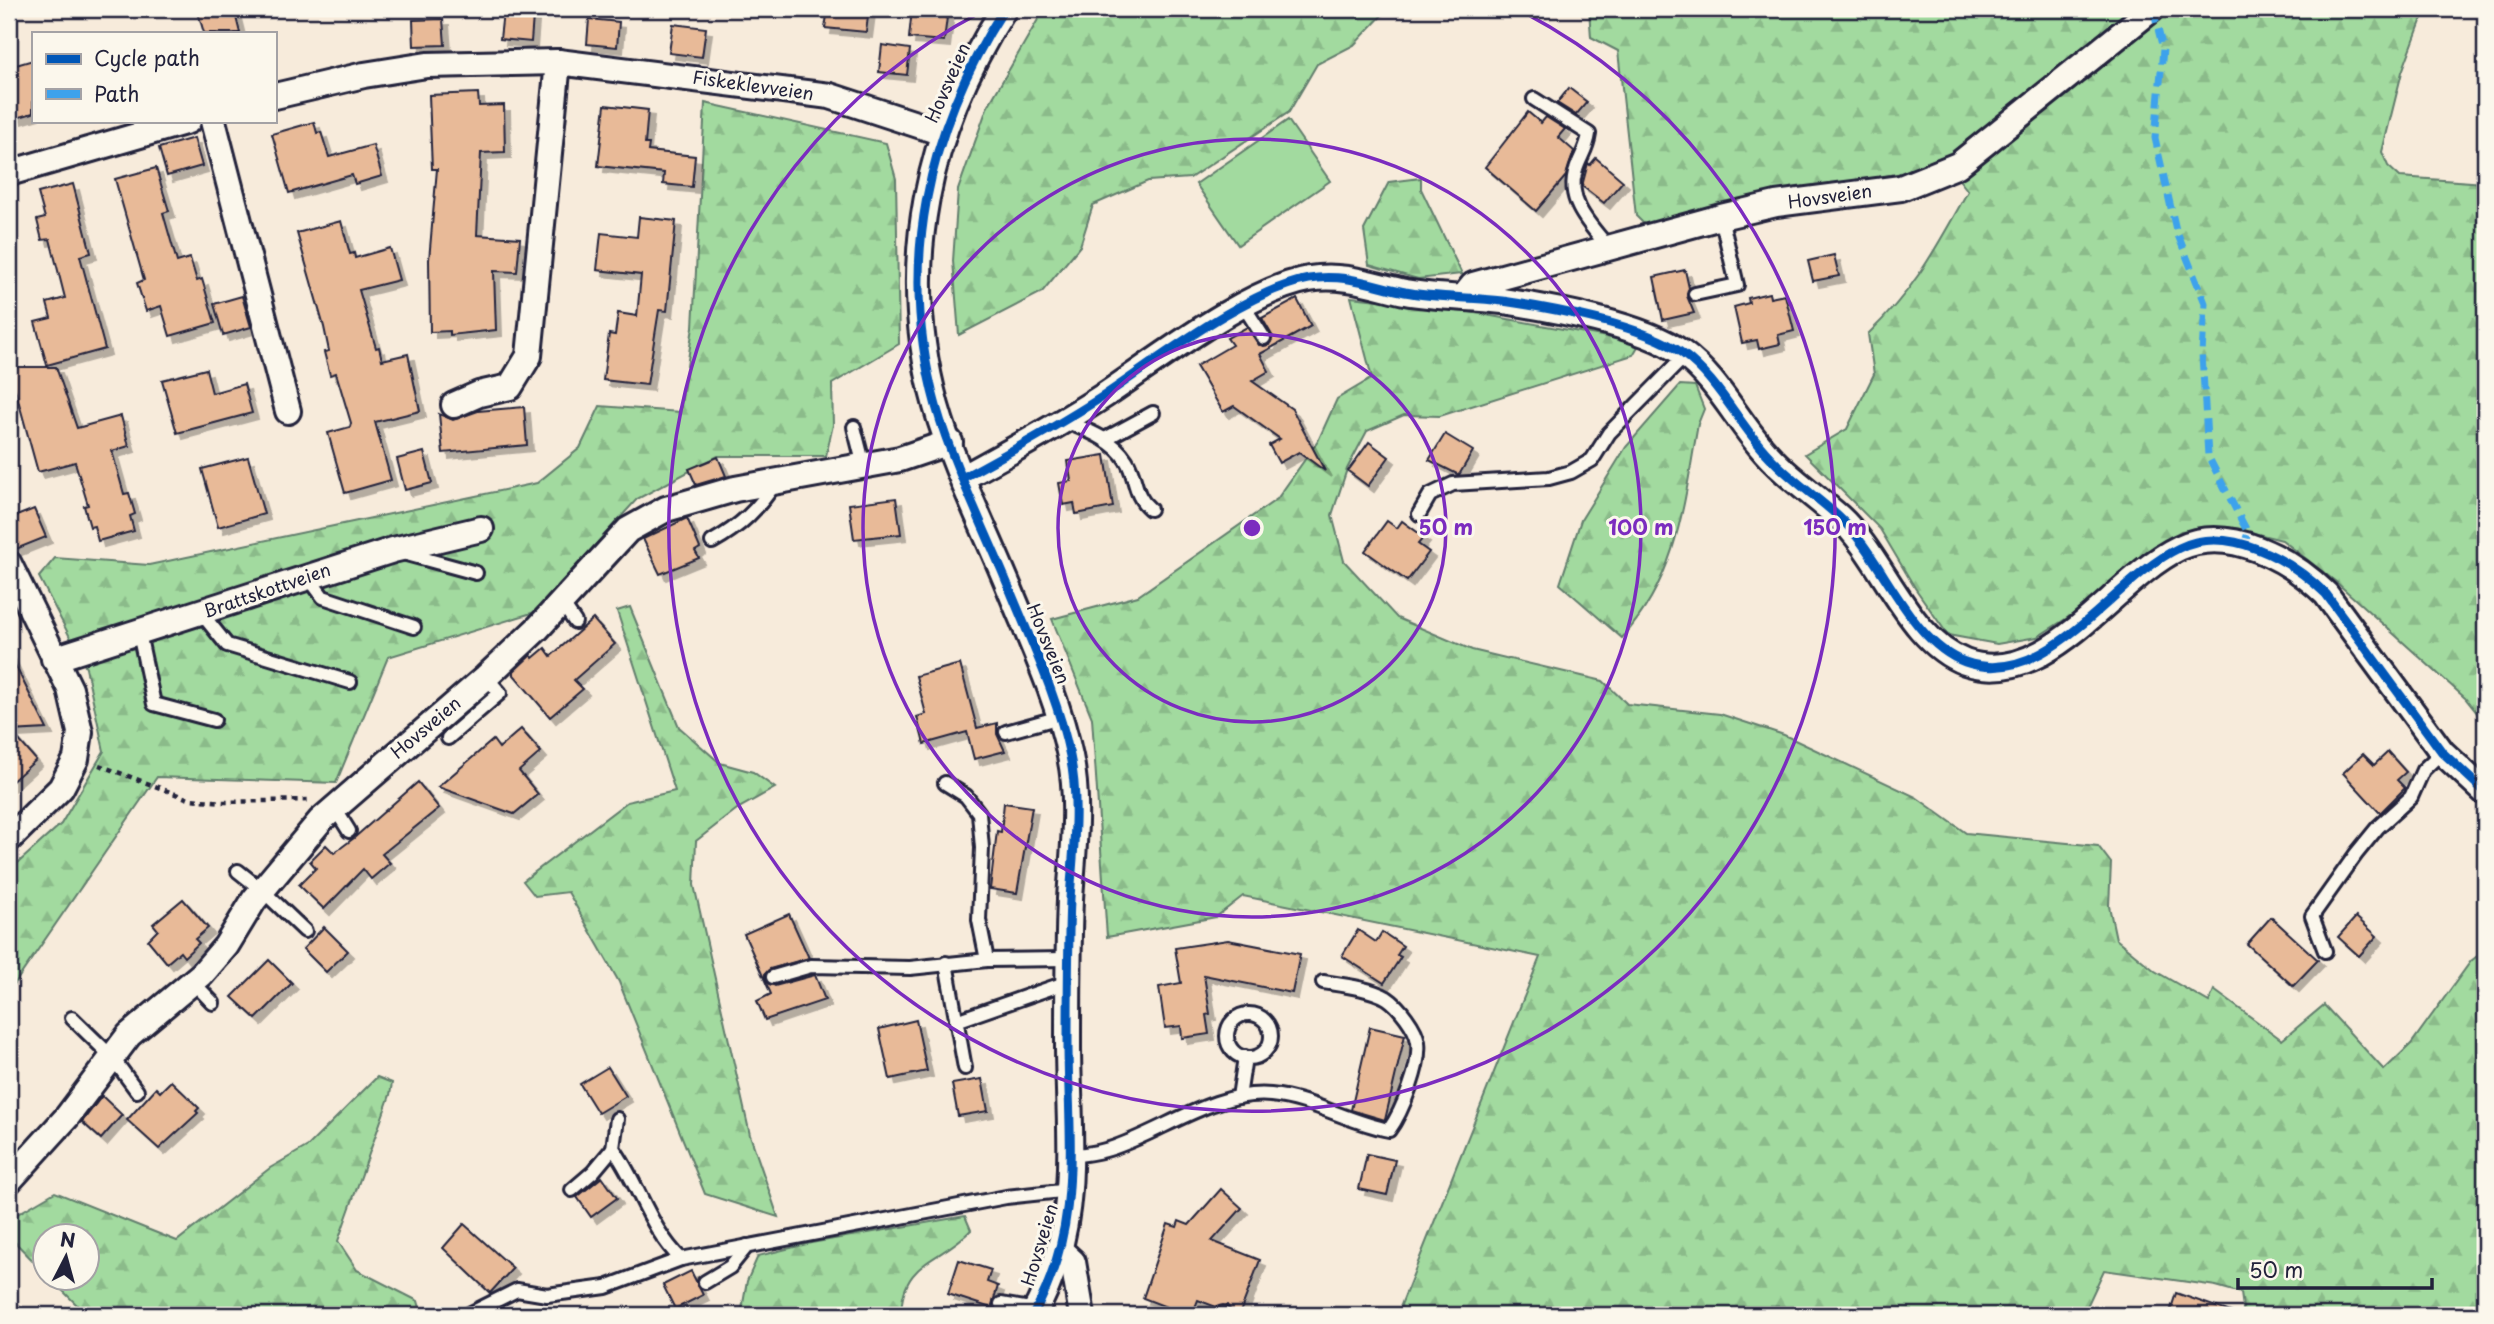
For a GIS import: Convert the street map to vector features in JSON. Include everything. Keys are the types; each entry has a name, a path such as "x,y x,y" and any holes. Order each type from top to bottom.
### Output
{"street":[{"name":"Hovsveien","path":"1004,9 964,81 930,174 923,215 919,327 937,409 1060,717 1070,753 1076,794 1067,970 1071,1190 1059,1249 1034,1313"},
{"name":"Hovsveien","path":"1464,296 1473,285 1721,217 1776,204 1901,188 1940,174 1958,165 2152,9"},
{"name":"Fiskeklevveien","path":"276,96 406,68 480,62 558,62 830,96 943,134"},
{"path":"454,405 479,394 510,387 529,356 558,62"},
{"path":"9,173 185,122"},
{"path":"214,122 288,411"},
{"path":"1527,271 1525,289 1531,306"},
{"path":"964,477 1065,421 1243,305 1277,288 1322,277 1367,281 1406,292 1464,296 1531,306 1656,337 1685,356 1715,383 1759,444 1782,470 1839,517 1863,542 1920,628 1943,651 1965,662 1990,668 2018,665 2073,633 2116,594 2180,547 2206,542 2244,544 2281,559 2308,577 2326,594 2442,752 2485,792"},
{"name":"Hovsveien","path":"9,1181 67,1117 129,1035 193,982 226,946 262,890 340,800 486,677 568,613 628,530 643,520 690,502 778,479 900,459 950,443"},
{"name":"Brattskottveien","path":"54,659 202,614 393,550 481,529"},
{"path":"9,565 70,689 80,732 76,759 57,794 9,839"},
{"path":"1059,1249 1073,1262 1082,1315"}],"lane":[{"path":"1534,99 1589,134 1586,152 1576,170 1573,191 1581,212 1609,248"},
{"path":"1696,294 1737,285 1721,217"},
{"path":"1243,305 1264,338"},
{"path":"1419,513 1430,495 1453,484 1549,478 1571,472 1592,460 1609,433 1685,356"},
{"path":"1105,439 1153,413"},
{"path":"1065,421 1105,439 1126,460 1139,500 1150,509"},
{"path":"854,427 864,466"},
{"path":"712,542 741,526 761,505 778,479"},
{"path":"393,550 477,573"},
{"path":"308,577 323,597 414,627"},
{"path":"202,614 227,645 350,682"},
{"path":"139,633 155,704 214,720"},
{"path":"448,738 500,693 486,677"},
{"path":"1006,732 1060,717"},
{"path":"2325,951 2312,916 2356,854 2378,827 2411,797 2423,770 2442,752"},
{"path":"945,783 966,796 979,813 982,848 979,920 987,960"},
{"path":"340,800 349,831"},
{"path":"238,871 262,890 305,932"},
{"path":"773,977 811,966 910,968 987,960 1067,970"},
{"path":"946,963 965,1068"},
{"path":"956,1021 1067,970"},
{"path":"193,982 213,1003"},
{"path":"1072,1156 1108,1149 1238,1097 1268,1095 1302,1100 1366,1125 1389,1130 1401,1114 1411,1083 1418,1043 1410,1024 1387,998 1322,982"},
{"path":"72,1018 112,1057 137,1091"},
{"path":"1238,1097 1245,1057"},
{"path":"572,1190 593,1172 613,1147 617,1119"},
{"path":"613,1147 630,1172 664,1242 681,1259"},
{"path":"467,1315 517,1290 547,1295 606,1287 681,1259 1006,1197 1071,1190"},
{"path":"705,1282 730,1267 747,1246"},
{"path":"1001,1304 1034,1313"}],"path":[{"path":"76,759 138,777 168,793 189,799 237,802 340,800"}],"green space":[{"path":"1044,9 1388,9 1354,45 1317,64 1289,112 1190,178 1148,181 1093,205 1080,246 1042,292 959,335 953,261 958,190 987,108"},
{"path":"1589,9 2414,9 2424,13 2402,72 2382,152 2388,166 2400,177 2485,183 2485,723 2465,698 2336,582 2282,540 2229,527 2181,531 2143,555 2075,613 2037,637 1997,644 1948,635 1915,588 1880,529 1805,454 1847,429 1874,374 1868,334 1912,284 1968,191 1941,157 1903,173 1786,193 1644,224 1636,216 1618,51 1591,37"},
{"path":"705,103 886,143 896,179 899,344 832,384 833,425 826,456 718,456 637,499 535,612 388,657 336,783 157,777 13,986 9,997 9,871 61,824 104,751 86,668 39,577 55,558 149,565 537,483 580,448 600,406 680,412 693,327"},
{"path":"1288,120 1330,181 1238,245 1196,184"},
{"path":"1421,178 1421,189 1462,274 1418,279 1369,265 1364,230 1389,182"},
{"path":"1351,297 1442,307 1640,343 1633,355 1440,416 1404,415 1367,431 1347,469 1332,515 1344,561 1397,618 1472,650 1603,681 1627,704 1720,714 1784,735 1916,797 1966,833 2098,846 2111,863 2109,906 2116,939 2155,971 2209,1002 2214,990 2282,1040 2324,1005 2384,1070 2411,1044 2471,961 2485,950 2485,1315 2244,1315 2241,1293 2216,1286 2104,1270 2083,1315 1405,1315 1401,1305 1540,957 1243,896 1216,917 1107,937 1092,718 1052,619 1138,596 1277,499 1318,441 1337,399 1372,378"},
{"path":"1680,385 1695,386 1704,409 1698,424 1683,510 1667,564 1656,590 1622,638 1560,584 1581,520 1626,447"},
{"path":"630,607 679,727 720,763 753,772 775,788 737,809 696,841 694,885 750,1135 778,1217 705,1194 619,982 568,892 535,896 523,881 627,802 675,791 617,611"},
{"path":"377,1077 392,1083 338,1241 357,1270 418,1301 422,1315 87,1315 64,1292 102,1292 102,1222 32,1222 32,1260 9,1236 9,1219 55,1192 177,1241 270,1168 308,1146"},
{"path":"965,1216 971,1230 915,1273 903,1297 901,1315 741,1315 747,1281 758,1256 811,1243"}],"building":[{"path":"197,9 234,9 240,32 204,32"},
{"path":"828,9 869,9 866,32 825,28"},
{"path":"912,9 948,9 944,41 909,38"},
{"path":"503,12 533,16 531,42 500,39"},
{"path":"443,19 445,45 414,46 413,20"},
{"path":"589,19 619,22 617,47 587,44"},
{"path":"673,24 706,28 702,57 669,53"},
{"path":"882,45 910,49 907,75 879,72"},
{"path":"32,60 32,113 16,118 9,90 9,67"},
{"path":"1569,88 1587,102 1576,115 1557,103"},
{"path":"478,93 479,106 504,105 505,152 481,153 477,235 520,238 517,272 494,271 496,330 450,335 450,331 430,332 429,260 437,169 432,169 429,95"},
{"path":"605,105 648,110 645,144 649,144 648,151 695,156 692,187 663,184 664,173 598,166"},
{"path":"1528,112 1541,123 1546,117 1565,129 1558,137 1574,151 1566,176 1536,211 1485,167"},
{"path":"314,122 317,133 321,132 329,157 373,145 382,176 355,184 352,175 289,193 272,134"},
{"path":"194,138 202,166 167,176 159,148"},
{"path":"1596,158 1623,181 1604,203 1582,186 1588,163 1590,165"},
{"path":"156,168 169,211 163,213 177,262 190,258 197,281 202,279 215,323 170,336 161,306 146,311 137,283 144,280 115,179"},
{"path":"73,184 91,253 80,256 105,349 47,365 35,322 51,318 47,303 65,298 50,239 42,240 37,220 45,218 38,193"},
{"path":"639,217 676,221 667,311 659,310 647,385 603,380 609,334 615,335 618,313 637,316 641,275 597,270 601,233 637,237"},
{"path":"341,221 350,254 354,253 355,258 390,248 399,280 359,290 382,360 408,354 420,411 375,422 391,480 345,493 328,433 350,427 351,423 336,373 330,375 324,352 329,351 324,327 297,233"},
{"path":"1834,255 1839,276 1813,281 1808,261"},
{"path":"1685,270 1689,288 1687,296 1694,313 1663,320 1654,277"},
{"path":"1769,293 1770,298 1785,295 1794,331 1778,335 1780,344 1759,349 1757,340 1742,343 1734,307 1749,303 1748,298"},
{"path":"242,296 251,327 223,335 214,304"},
{"path":"1297,299 1311,326 1260,354 1269,371 1252,381 1292,409 1325,471 1299,452 1279,463 1269,445 1280,439 1234,406 1223,412 1196,366 1232,345 1227,338 1247,327 1259,345 1269,345 1273,337 1262,318"},
{"path":"9,367 56,367 77,428 121,416 129,446 112,451 124,494 129,493 135,514 130,516 134,531 98,541 94,526 90,527 84,506 88,505 75,462 38,472"},
{"path":"206,369 212,393 244,384 252,413 177,433 162,380"},
{"path":"524,407 527,445 443,453 439,414 453,420 478,411"},
{"path":"1445,434 1473,451 1459,475 1429,460"},
{"path":"1369,442 1389,457 1368,486 1348,471"},
{"path":"424,452 432,483 405,490 397,459"},
{"path":"1105,455 1113,507 1076,514 1074,503 1063,505 1059,483 1071,481 1068,461"},
{"path":"248,457 264,514 218,527 202,469"},
{"path":"718,457 726,476 696,485 689,469"},
{"path":"896,498 901,534 854,539 849,504"},
{"path":"34,509 46,537 16,549 9,530 9,519"},
{"path":"687,518 700,548 695,551 699,558 660,574 643,539"},
{"path":"1387,521 1397,528 1402,521 1424,537 1418,544 1429,552 1407,581 1365,551"},
{"path":"593,619 615,644 574,680 583,689 550,717 514,675 514,671 531,655 533,658 545,648 551,656"},
{"path":"9,653 47,729 11,731 36,760 9,784"},
{"path":"960,664 977,728 997,723 997,734 1005,751 974,759 967,732 924,744 917,717 926,714 916,676"},
{"path":"521,729 541,752 519,771 538,794 514,814 438,787 493,740 499,748"},
{"path":"2388,752 2406,772 2397,780 2405,788 2380,813 2343,773 2363,754 2374,765"},
{"path":"418,782 439,808 382,854 390,863 371,879 363,869 324,909 299,885 316,868 310,861 326,845 334,853"},
{"path":"1004,803 1032,807 1017,893 990,889 997,831 1001,832"},
{"path":"183,899 208,928 195,939 199,943 184,957 180,952 167,963 148,940 158,930 153,924"},
{"path":"789,914 809,958 770,969 765,974 765,980 775,986 815,975 825,1000 765,1020 757,1001 771,994 744,934"},
{"path":"2271,917 2318,960 2293,986 2247,944"},
{"path":"2356,917 2377,936 2359,956 2338,937"},
{"path":"324,927 348,951 326,972 303,949"},
{"path":"1358,930 1376,942 1382,932 1403,946 1397,955 1401,957 1384,983 1342,956"},
{"path":"1228,940 1300,954 1292,993 1204,975 1210,1014 1206,1015 1209,1034 1182,1038 1181,1026 1165,1028 1159,987 1181,983 1175,948"},
{"path":"269,960 292,983 256,1019 232,997"},
{"path":"916,1020 927,1071 890,1079 879,1029"},
{"path":"1370,1027 1405,1035 1385,1120 1351,1110"},
{"path":"608,1067 626,1096 598,1113 580,1084"},
{"path":"982,1079 988,1111 958,1116 952,1084"},
{"path":"171,1081 199,1108 196,1111 198,1113 159,1149 127,1120 156,1088 160,1092"},
{"path":"102,1096 122,1115 101,1139 82,1122"},
{"path":"1367,1154 1395,1160 1387,1195 1359,1189"},
{"path":"602,1177 617,1198 591,1217 577,1197"},
{"path":"1221,1189 1242,1208 1212,1241 1260,1260 1239,1315 1232,1313 1227,1305 1216,1307 1198,1300 1192,1315 1187,1315 1143,1298 1168,1224 1177,1227 1179,1221 1189,1225"},
{"path":"464,1224 513,1268 490,1293 443,1248"},
{"path":"959,1260 991,1270 987,1282 998,1286 991,1308 948,1294"},
{"path":"691,1271 703,1295 675,1309 663,1285"},
{"path":"2176,1293 2231,1312 2230,1315 2169,1315"}],"marked path":[{"path":"2153,9 2163,49 2155,138 2176,230 2205,303 2202,354 2208,456 2248,533 2244,544"}],"cycle path":[{"path":"1004,9 977,55 955,102 938,151 926,200 920,250 919,302 925,353 943,429 1044,671 1065,734 1075,791 1068,974 1069,1185 1059,1250 1049,1282 1033,1315"},
{"path":"964,477 1088,406 1231,311 1285,286 1309,279 1346,279 1417,294 1503,301 1570,313 1645,334 1682,353 1694,363 1715,385 1769,456 1855,534 1927,636 1945,651 1965,662 1995,667 2024,661 2052,647 2154,563 2179,548 2218,540 2238,543 2277,558 2312,581 2326,594 2442,752 2485,792"}]}
